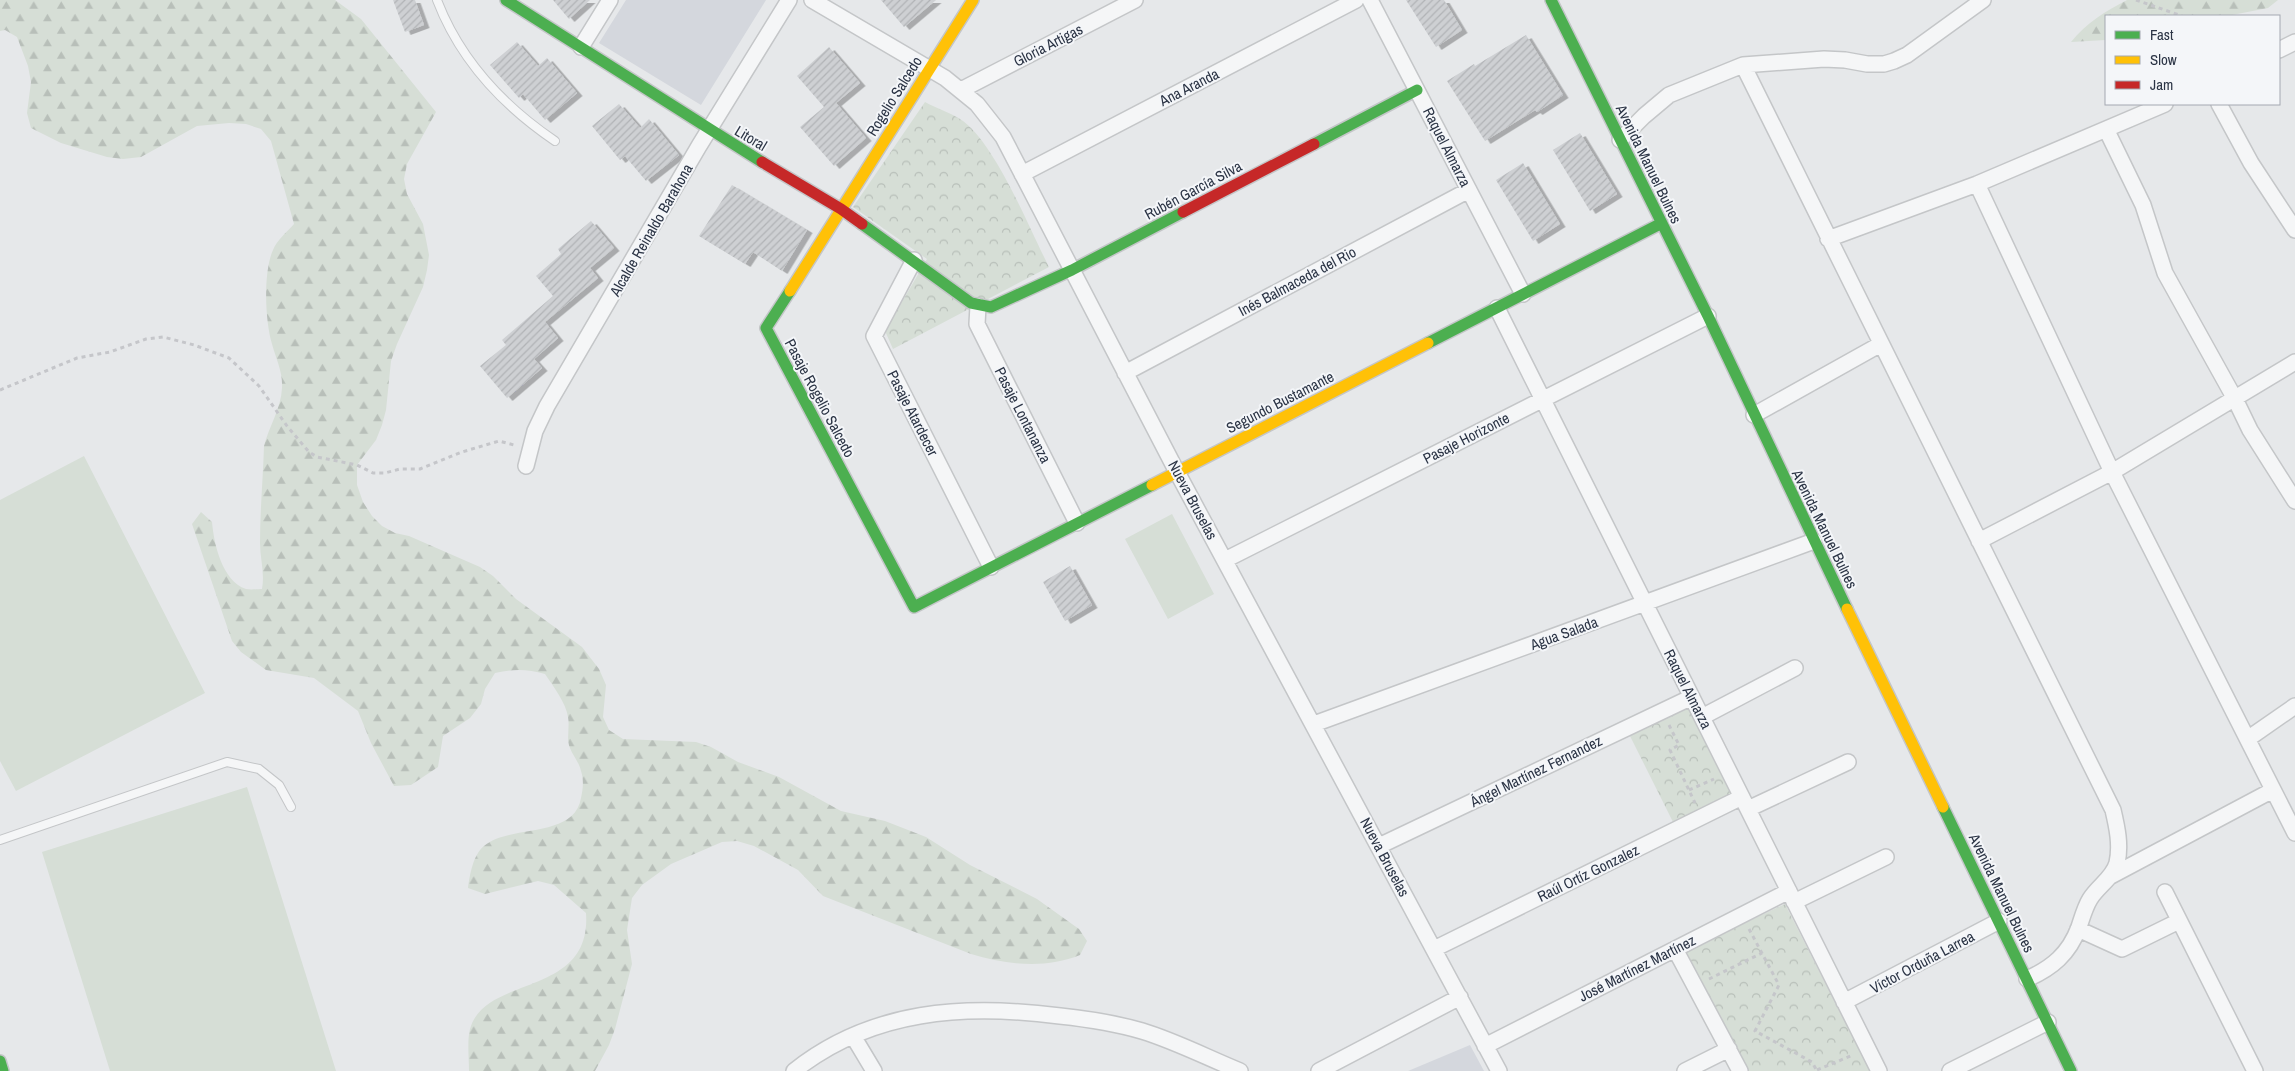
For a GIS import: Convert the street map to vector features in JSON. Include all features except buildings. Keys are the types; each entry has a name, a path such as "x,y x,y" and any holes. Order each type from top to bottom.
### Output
{"street":[{"name":"Litoral","path":"506,0 709,130 841,209 971,303 978,306"},
{"path":"581,47 610,0"},
{"name":"Alcalde Reinaldo Barahona","path":"526,466 529,448 547,406 709,130 789,0"},
{"name":"Nueva Bruselas","path":"812,0 928,68 961,90 977,104 999,131 1177,472 1499,1071"},
{"name":"Rogelio Salcedo","path":"841,209 928,68 973,0"},
{"name":"Gloria Artigas","path":"961,90 1135,0"},
{"name":"Ana Aranda","path":"1022,174 1356,0"},
{"name":"Raquel Almarza","path":"1370,0 1523,294"},
{"name":"Avenida Manuel Bulnes","path":"1551,0 1660,224 1708,316 1814,541 2071,1071"},
{"path":"1620,140 1669,95 1742,65 1824,59 1867,64 1894,62 1983,0"},
{"path":"2280,50 2295,42"},
{"path":"1742,65 2113,810 2118,831 2117,863 2111,876"},
{"name":"Rubén García Silva","path":"978,306 991,307 1072,270 1417,90"},
{"path":"1828,239 1977,184 2163,105"},
{"path":"2220,105 2251,163 2289,206 2295,230"},
{"path":"2106,129 2143,205 2165,274 2235,399 2250,430 2295,501"},
{"path":"1977,184 2112,472 2295,832"},
{"name":"Inés Balmaceda del Rio","path":"1125,373 1469,190"},
{"name":"Pasaje Rogelio Salcedo","path":"841,209 766,328 914,607"},
{"name":"Segundo Bustamante","path":"914,607 1660,224"},
{"name":"Pasaje Atardecer","path":"914,260 874,336 991,567"},
{"name":"Pasaje Lontananza","path":"978,306 977,324 1077,523"},
{"name":"Raquel Almarza","path":"1497,308 1879,1071"},
{"name":"Pasaje Horizonte","path":"1225,560 1708,316"},
{"path":"1754,415 1881,344"},
{"path":"1979,541 2112,472 2295,362"},
{"name":"Agua Salada","path":"1314,724 1814,541"},
{"path":"1702,717 1795,668"},
{"name":"Ángel Martínez Fernandez","path":"1379,846 1692,697"},
{"path":"2248,738 2295,706"},
{"name":"Raúl Ortíz Gonzalez","path":"1434,949 1702,817 1745,803 1848,762"},
{"path":"2027,979 2044,971 2062,957 2072,945 2089,901 2098,887 2111,876 2273,790"},
{"name":"José Martínez Martínez","path":"1485,1046 1742,915 1791,897 1886,857"},
{"path":"2165,892 2255,1071"},
{"name":"Víctor Orduña Larrea","path":"1844,1002 1999,921"},
{"path":"2078,929 2122,950 2179,921"},
{"path":"1675,949 1740,1071"},
{"path":"1319,1071 1460,998"},
{"path":"794,1071 822,1052 853,1036 898,1020 924,1014 982,1009 1015,1010 1126,1026 1240,1071"},
{"path":"1950,1071 2048,1022"},
{"path":"853,1036 874,1071"},
{"path":"1685,1071 1729,1049"},
{"path":"0,1061 3,1071"}],"lane":[{"path":"437,0 452,34 481,77 518,114 555,141"},
{"path":"0,840 227,762 258,769 279,785 291,807"}],"path":[{"path":"2136,0 2179,15"},
{"path":"0,390 77,358 110,352 146,338 163,337 194,345 229,358 259,386 287,426 309,452 317,457 357,465 373,473 385,473 400,469 420,469 462,452 499,441 529,448"},
{"path":"1662,711 1679,745 1670,750 1702,817"},
{"path":"1689,790 1730,772"},
{"path":"1742,915 1779,985 1755,1031 1812,1062 1817,1070 1868,1050"},
{"path":"1695,986 1762,953"}],"shaded area":[{"path":"626,0 766,0 701,105 599,43"},
{"path":"1470,1045 1484,1071 1408,1071"}],"green space":[{"path":"0,0 335,0 361,19 436,112 407,164 404,179 407,194 423,224 429,255 427,270 423,287 391,361 386,410 382,425 376,440 357,465 357,485 363,502 372,516 382,526 395,533 409,536 480,567 493,576 516,599 582,647 599,669 606,685 603,717 609,730 623,739 696,742 711,747 738,762 779,777 841,811 885,821 926,837 970,865 1037,899 1079,929 1087,941 1080,955 1054,962 1026,964 998,961 971,954 823,896 798,870 754,846 737,841 722,842 671,864 642,885 632,898 627,930 632,964 615,1029 595,1071 469,1071 469,1034 480,1012 495,1000 556,973 573,959 583,940 586,913 554,885 538,881 485,894 468,888 477,854 484,846 495,839 554,825 567,820 576,811 582,795 583,778 569,744 565,706 545,674 520,670 495,673 485,689 481,704 470,718 443,736 438,767 411,785 394,786 371,743 358,711 314,678 266,670 241,652 232,641 192,524 201,512 212,522 217,551 225,570 238,585 246,589 262,589 260,531 264,446 277,410 282,388 280,371 268,323 266,283 273,250 294,224 271,141 261,129 246,124 229,123 197,126 141,157 123,159 107,157 61,143 31,128 27,113 31,82 28,66 17,37 5,30 0,31"},
{"path":"2127,0 2278,0 2268,8 2232,15 2105,15 2105,40 2071,42 2083,29"},
{"path":"925,102 960,119 973,130 986,146 1010,187 1049,267 893,349 885,331 927,259 853,207"},
{"path":"84,456 205,693 16,791 0,761 0,500"},
{"path":"1172,514 1214,594 1168,619 1125,539"},
{"path":"1690,706 1735,795 1674,824 1629,734"},
{"path":"247,787 336,1071 110,1071 42,852"},
{"path":"1785,904 1870,1071 1748,1071 1686,951"}],"traffic: fast":[{"path":"506,0 762,162"},
{"path":"1551,0 1708,316 1847,609"},
{"path":"1314,144 1417,90"},
{"path":"862,224 971,303 991,307 1072,270 1183,212"},
{"path":"1428,343 1660,224"},
{"path":"790,291 766,328 914,607 1152,485"},
{"path":"1943,807 2071,1071"},
{"path":"0,1061 3,1071"}],"traffic: slow":[{"path":"790,291 973,0"},
{"path":"1152,485 1428,343"},
{"path":"1847,609 1943,807"}],"traffic: jam":[{"path":"1183,212 1314,144"},
{"path":"762,162 841,209 862,224"}]}
